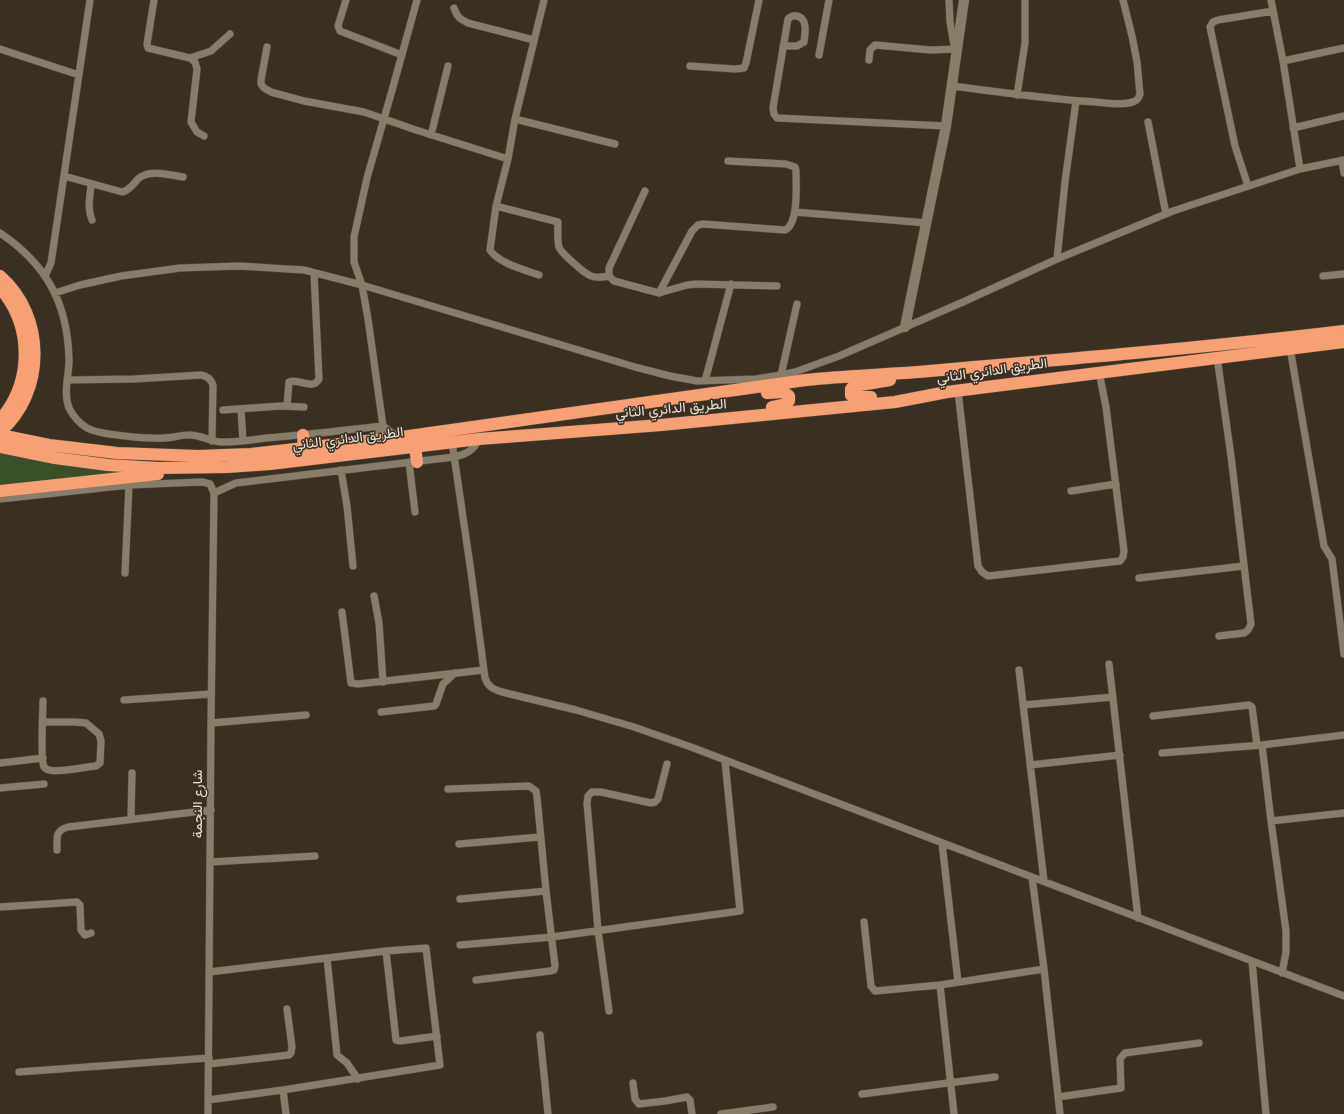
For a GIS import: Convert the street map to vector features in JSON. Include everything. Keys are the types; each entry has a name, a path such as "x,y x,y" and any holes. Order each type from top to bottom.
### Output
{"highway":[{"path":"0,276 15,292 25,308 31,326 34,345 34,364 31,383 24,400 7,416"},
{"path":"0,288 11,302 19,318 25,344 25,362 22,380 0,433"},
{"name":"الطريق الدائري الثاني","path":"0,433 28,441 72,448 144,455 224,455 371,441 848,375 916,372 1202,346 1344,331"},
{"name":"الطريق الدائري الثاني","path":"0,447 55,458 108,465 180,468 270,464 479,438 661,425 894,402 952,391 1344,342"},
{"path":"952,391 882,397 855,397 851,393 851,389 854,386 891,380 1108,359 1182,350 1202,346"},
{"path":"661,425 692,417 784,406 788,403 789,398 786,392 781,392 686,402 662,401"},
{"path":"303,435 304,448"},
{"path":"413,462 415,446"},
{"path":"0,491 134,476 193,472 227,467"}],"street":[{"path":"45,276 51,263 90,0"},
{"path":"154,0 147,47 152,50 190,58 195,62 197,69 191,122 197,132 204,136"},
{"path":"346,0 338,26 340,31 402,55"},
{"path":"371,441 379,433 383,426 372,340 362,285 354,262 354,237 367,178 416,0"},
{"path":"539,275 506,262 493,255 490,250 496,206 508,159 515,119 544,0"},
{"path":"690,66 735,69 744,68 759,0"},
{"path":"819,55 829,0"},
{"path":"949,0 951,29 956,54"},
{"path":"905,327 946,126 964,0"},
{"path":"1017,95 1025,43 1025,0"},
{"path":"952,86 1076,101 1115,104 1136,101 1139,98 1140,88 1132,36 1123,0"},
{"path":"1271,0 1283,60 1300,169"},
{"path":"454,8 460,19 534,40"},
{"path":"1248,186 1235,146 1210,27 1213,22 1218,20 1273,11"},
{"path":"783,46 797,46 804,42 805,25 799,17 792,16 788,19 783,46 772,111 777,118 946,126"},
{"path":"190,58 211,51 230,34"},
{"path":"869,60 871,47 875,45 931,50 956,54"},
{"path":"267,47 261,75 261,84 264,88 271,92 304,101 364,112 508,159"},
{"path":"1283,60 1344,48"},
{"path":"0,49 79,75"},
{"path":"431,135 448,66"},
{"path":"1057,259 1065,182 1076,101"},
{"path":"1293,128 1344,116"},
{"path":"515,119 615,144"},
{"path":"1148,122 1166,214"},
{"path":"55,293 80,285 120,276 180,268 239,266 288,269 314,273 362,285 635,367 688,380 705,381 756,379 781,376 839,356 1057,259 1166,214 1300,169 1343,160 1344,173"},
{"path":"659,293 692,231 698,225 703,224 785,230 791,226 795,212 795,167 786,164 728,161"},
{"path":"64,176 91,185 122,192 128,189 141,177 149,173 183,177"},
{"path":"91,185 89,213 92,220"},
{"path":"645,191 609,268 610,276 614,281 659,293 687,285 731,284 777,286"},
{"path":"496,206 558,222 558,246 561,252 591,277 610,276"},
{"path":"795,212 927,223"},
{"path":"0,233 26,253 45,276 55,293 67,337 69,361 66,396 72,413 79,422 93,430 152,438 193,435 212,441 224,442 383,426 392,433 402,437"},
{"path":"287,406 288,384 290,381 314,384 318,379 314,273"},
{"path":"1323,276 1344,274"},
{"path":"705,381 731,284"},
{"path":"781,376 797,304"},
{"path":"1290,348 1324,546 1332,559 1344,654"},
{"path":"1217,357 1231,456 1250,624 1248,630 1244,633 1219,636"},
{"path":"952,391 978,566 982,572 988,576 1120,561 1123,557 1124,550 1106,407 1100,372"},
{"path":"67,380 206,376 211,380 213,385 212,441"},
{"path":"224,410 287,406 304,407"},
{"path":"241,409 243,440"},
{"path":"0,498 129,484 202,482 210,484 214,493 236,483 454,457 463,455 472,450 479,438"},
{"path":"452,442 484,670 487,683 490,688 576,710 634,727 726,760 1344,996"},
{"path":"413,462 415,512"},
{"path":"341,470 347,506 353,566"},
{"path":"125,573 129,484"},
{"path":"1070,491 1116,484"},
{"name":"شارع النجمة","path":"208,1114 214,493"},
{"path":"1139,578 1244,566"},
{"path":"374,596 379,623 383,682"},
{"path":"342,612 350,682 355,684 383,682 484,670"},
{"path":"1109,664 1138,918"},
{"path":"1019,670 1044,881"},
{"path":"380,712 434,706 443,684 456,673"},
{"path":"124,700 211,694"},
{"path":"1023,705 1113,697"},
{"path":"43,701 43,722 43,758 44,767 48,770 55,771 96,766 100,763 99,734 86,723 43,722"},
{"path":"1153,716 1249,705 1252,707 1260,745 1271,821 1286,942 1286,952 1282,973"},
{"path":"211,723 306,715"},
{"path":"1162,753 1260,745 1344,735"},
{"path":"1030,765 1120,755"},
{"path":"0,763 43,758"},
{"path":"460,945 552,936 740,911 726,760"},
{"path":"609,1011 598,930 587,803 588,796 592,792 601,792 651,803 655,802 658,799 667,764"},
{"path":"131,819 132,773"},
{"path":"0,788 44,784"},
{"path":"448,789 529,786 536,791 552,936 555,966 554,970 476,980"},
{"path":"57,850 58,833 64,828 211,810"},
{"path":"1271,821 1344,813"},
{"path":"459,844 540,837"},
{"path":"942,843 958,982"},
{"path":"210,862 315,856"},
{"path":"1032,877 1060,1114"},
{"path":"460,899 546,891"},
{"path":"0,907 77,902 80,905 81,930 85,935 91,933"},
{"path":"864,922 871,986 875,991 940,985 1044,969"},
{"path":"208,1100 358,1079 440,1065 426,948 386,951 209,972"},
{"path":"386,951 396,1040 400,1041 437,1036"},
{"path":"327,958 337,1055 347,1063 358,1079"},
{"path":"1252,961 1266,1114"},
{"path":"940,985 954,1114"},
{"path":"19,1072 289,1055 292,1047 287,1009"},
{"path":"540,1035 548,1114"},
{"path":"1058,1097 1121,1088 1120,1059 1125,1053 1199,1043"},
{"path":"862,1094 995,1077"},
{"path":"632,1084 635,1098 639,1104 665,1102 687,1098 690,1100 692,1114"},
{"path":"283,1090 286,1114"},
{"path":"721,1114 773,1107"}],"green space":[{"path":"1,453 123,472 0,488"}]}
